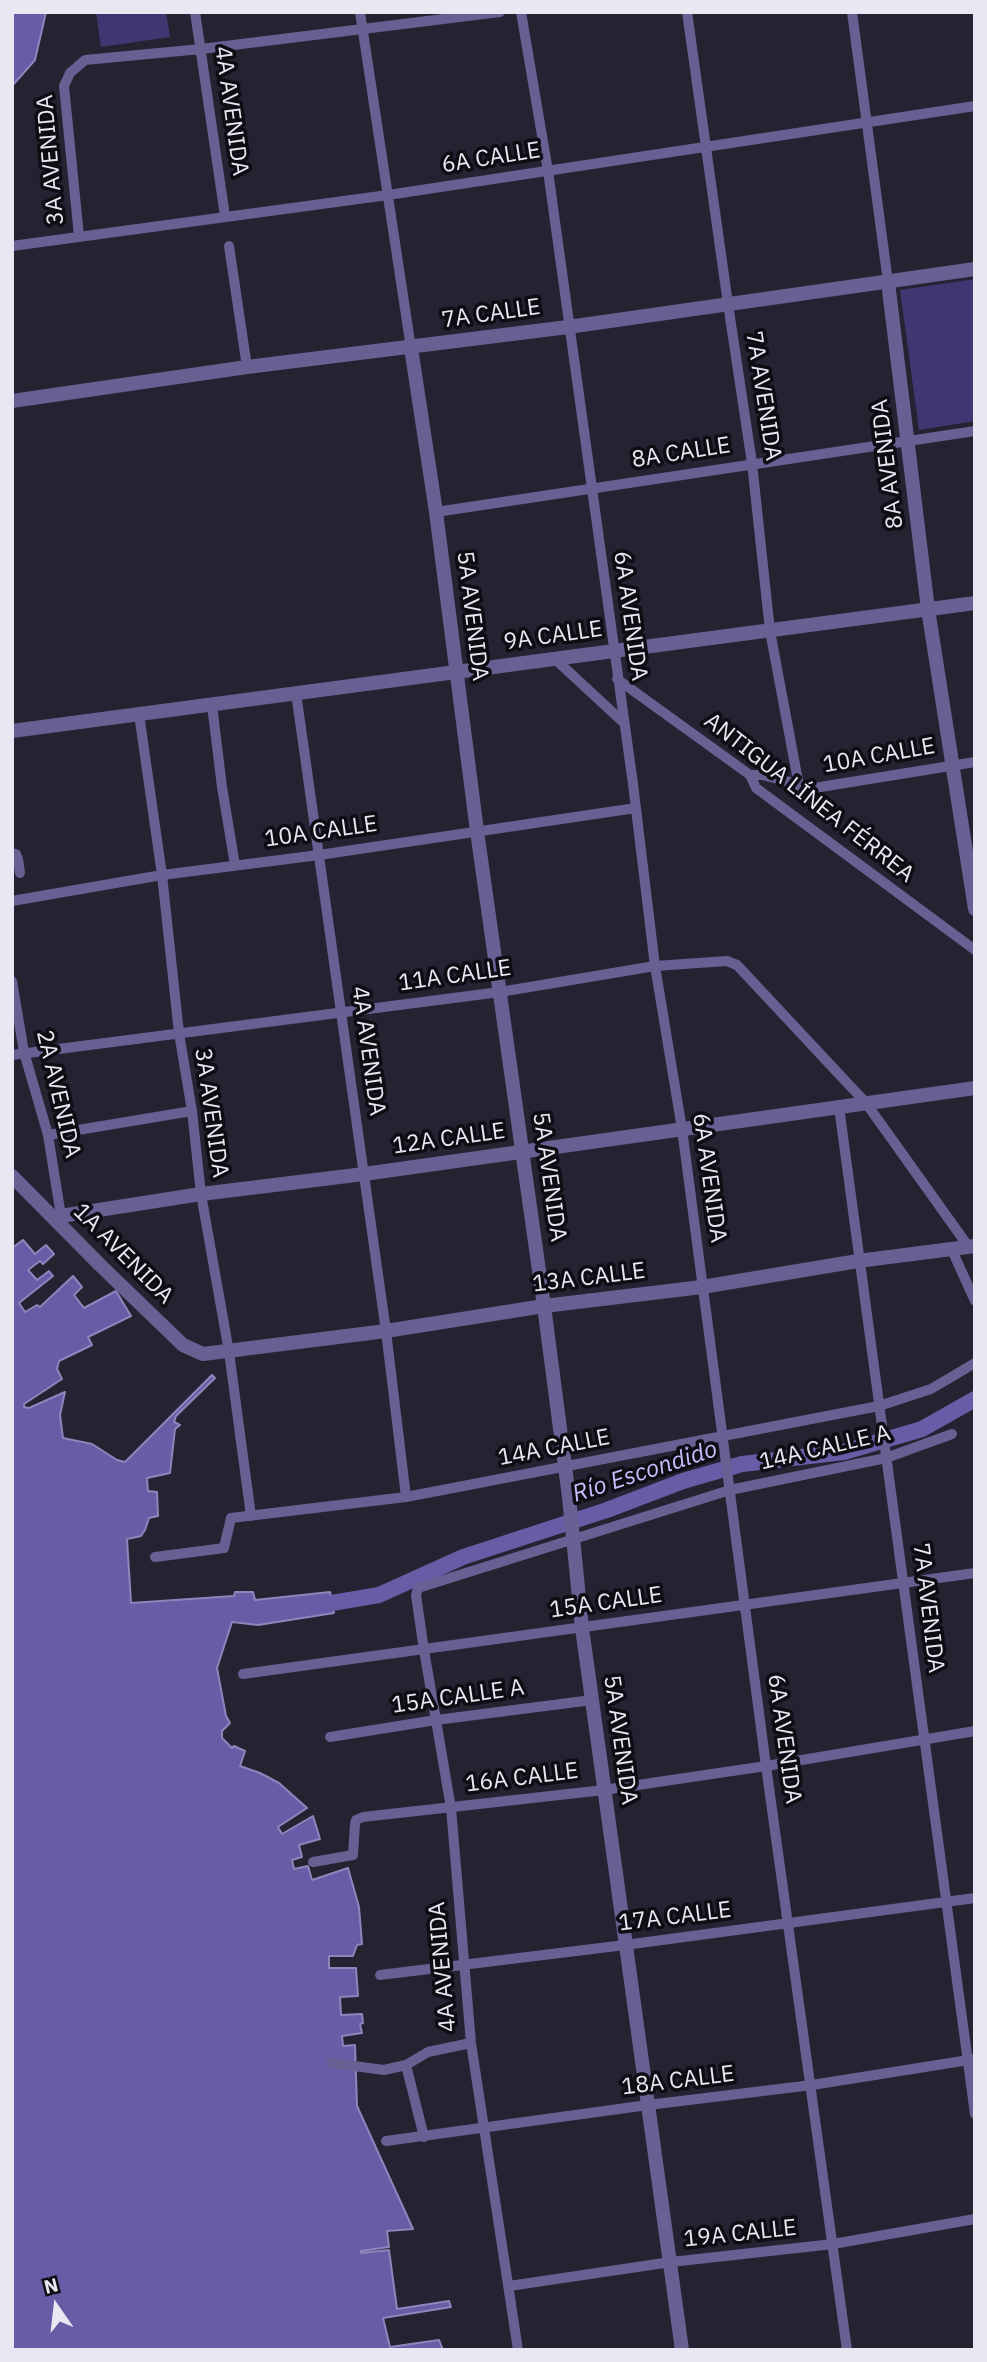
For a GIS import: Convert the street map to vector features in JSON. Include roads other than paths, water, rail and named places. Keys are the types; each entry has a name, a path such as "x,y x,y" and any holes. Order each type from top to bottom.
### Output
{"street":[{"name":"4A AVENIDA","path":"195,12 225,216"},
{"name":"5A AVENIDA","path":"360,12 436,512 569,1497 582,1628 682,2350"},
{"path":"201,49 500,12"},
{"name":"6A AVENIDA","path":"521,12 548,171 636,808 655,966 682,1129 847,2350"},
{"name":"7A AVENIDA","path":"687,12 752,463 770,631 799,786"},
{"name":"8A AVENIDA","path":"852,12 909,440 928,609 975,909"},
{"name":"3A AVENIDA","path":"79,236 64,86 70,72 85,60 201,49"},
{"name":"6A CALLE","path":"12,246 388,195 975,106"},
{"path":"229,246 247,367"},
{"name":"7A CALLE","path":"12,401 247,367 568,327 975,269"},
{"name":"8A CALLE","path":"436,512 975,432"},
{"name":"9A CALLE","path":"12,731 975,603"},
{"path":"555,659 624,722"},
{"name":"ANTIGUA LÍNEA FÉRREA","path":"617,679 750,775 756,789 975,950"},
{"name":"4A AVENIDA","path":"296,693 407,1497"},
{"path":"212,705 235,865"},
{"name":"3A AVENIDA","path":"139,714 162,875 179,1033 192,1111 201,1194 229,1352 251,1516"},
{"name":"10A CALLE","path":"750,775 762,775 814,788 975,762"},
{"name":"10A CALLE","path":"12,901 162,875 319,855 636,808"},
{"path":"12,853 16,854 20,873"},
{"name":"11A CALLE","path":"12,1055 500,992 655,966 720,961 737,965 866,1103"},
{"name":"2A AVENIDA","path":"12,981 24,1052 48,1135 58,1217"},
{"name":"12A CALLE","path":"58,1217 201,1194 364,1174 975,1088"},
{"path":"866,1103 971,1246"},
{"name":"7A AVENIDA","path":"839,1107 946,1902 970,2060 975,2115"},
{"path":"48,1135 192,1111"},
{"name":"1A AVENIDA","path":"12,1176 58,1217 100,1265 183,1345 199,1354 208,1354"},
{"name":"13A CALLE","path":"208,1354 386,1331 544,1306 702,1287 858,1261 971,1246"},
{"path":"951,1248 975,1301"},
{"name":"14A CALLE","path":"155,1557 224,1548 231,1518 407,1497 564,1467 723,1442 806,1419 879,1406 925,1392 975,1363"},
{"name":"14A CALLE A","path":"425,1585 572,1536 730,1489 886,1455 952,1434"},
{"name":"15A CALLE","path":"243,1674 975,1573"},
{"name":"4A AVENIDA","path":"425,1585 418,1588 416,1595 451,1808 471,2043 518,2350"},
{"name":"15A CALLE A","path":"330,1737 592,1700"},
{"name":"16A CALLE","path":"313,1862 353,1855 356,1820 363,1817 604,1790 975,1731"},
{"name":"17A CALLE","path":"380,1975 975,1898"},
{"path":"331,2063 376,2070 406,2065 428,2052 471,2043"},
{"name":"18A CALLE","path":"386,2141 811,2085 970,2060"},
{"path":"406,2065 424,2137"},
{"name":"19A CALLE","path":"509,2286 671,2262 833,2245 975,2218"}],"waterway":[{"name":"Río Escondido","path":"332,1603 379,1595 463,1557 607,1510 683,1481 742,1464 844,1452 922,1429 975,1399"}]}
